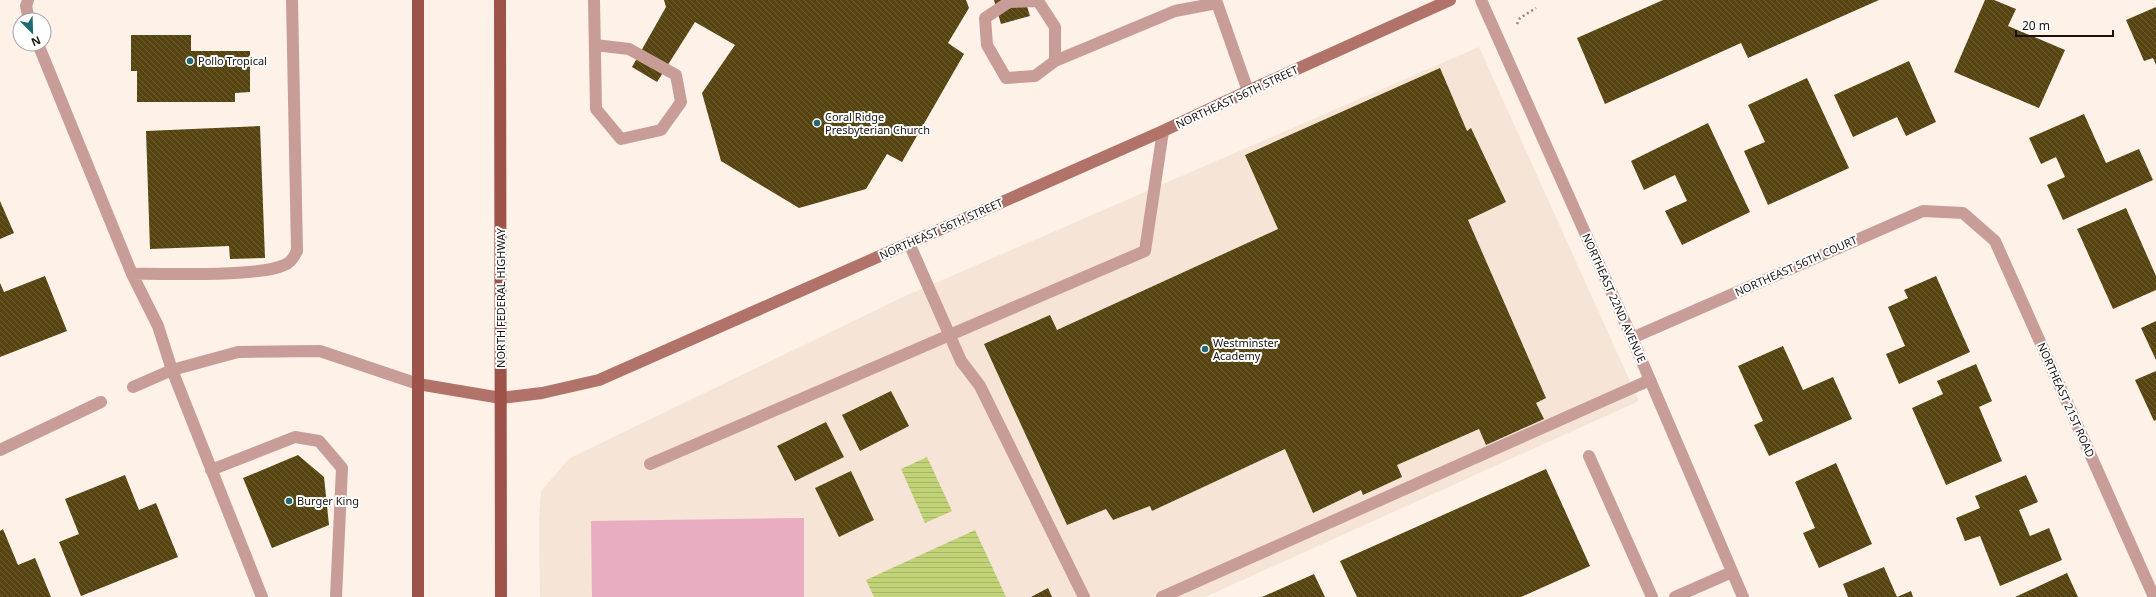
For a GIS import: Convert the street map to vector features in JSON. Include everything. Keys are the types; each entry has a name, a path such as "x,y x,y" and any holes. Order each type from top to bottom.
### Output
{"main road":[{"path":"418,0 418,597"},
{"name":"NORTH FEDERAL HIGHWAY","path":"500,0 501,597"}],"street":[{"path":"27,12 26,6 28,0"},
{"path":"132,274 259,272 290,263 297,251 292,0"},
{"path":"594,0 596,109 621,139 661,130 681,102 676,75 629,49 595,45"},
{"name":"NORTHEAST 56TH STREET","path":"418,384 501,398 542,393 599,380 738,320 908,243 1163,131 1450,0"},
{"name":"NORTHEAST 22ND AVENUE","path":"1481,0 1632,338 1743,597"},
{"path":"1055,61 1055,27 1038,1 1009,2 985,18 987,45 1006,78 1035,76 1055,61 1175,11 1216,3 1248,91"},
{"path":"41,52 132,274 158,326 172,370 262,597"},
{"path":"650,464 949,337 1145,251 1163,131"},
{"name":"NORTHEAST 56TH COURT","path":"1632,338 1923,211 1963,213"},
{"name":"NORTHEAST 21ST ROAD","path":"1963,213 1995,241 2154,597"},
{"path":"908,243 949,337 961,361 980,386 1081,594 1084,597"},
{"path":"133,387 172,370 238,352 320,351 418,384"},
{"path":"1162,597 1650,380"},
{"path":"0,450 101,402"},
{"path":"211,470 295,437 319,441 342,468 336,597"},
{"path":"1589,456 1652,597"},
{"path":"1675,597 1732,572"}],"path":[{"path":"1517,24 1520,18 1536,8"}],"shaded area":[{"name":"Westminster Academy","path":"1479,47 1639,401 1205,597 540,597 539,519 541,491 570,458 903,297"},
{"path":"927,457 952,511 925,523 901,469"},
{"path":"804,518 804,597 592,597 591,521"},
{"path":"975,530 1006,597 874,597 866,580"}],"building":[{"name":"Coral Ridge Presbyterian Church","path":"664,0 966,0 969,8 948,43 964,54 902,162 887,154 866,189 799,208 721,161 702,93 735,45 695,22 657,82 632,67 666,7"},
{"path":"994,0 1025,0 1030,16 1001,24"},
{"path":"1663,0 1879,0 1748,58 1741,43 1605,104 1577,38"},
{"path":"1985,0 1994,0 2016,9 2008,26 2065,50 2039,108 1954,72"},
{"path":"2156,7 2156,65 2153,58 2144,61 2126,20"},
{"name":"Pollo Tropical","path":"131,35 191,35 191,51 250,51 250,92 235,93 235,102 137,102 137,71 131,71"},
{"path":"1909,61 1936,122 1906,136 1897,117 1853,137 1834,95"},
{"path":"1440,68 1467,131 1471,128 1506,202 1468,220 1546,398 1536,403 1544,419 1486,445 1479,429 1397,465 1402,477 1363,495 1361,490 1313,513 1285,449 1152,511 1150,506 1113,520 1106,509 1067,525 984,344 1050,315 1057,330 1278,229 1245,155"},
{"path":"1807,78 1849,168 1768,205 1744,151 1765,142 1748,105"},
{"path":"2084,114 2106,163 2139,149 2153,180 2063,220 2047,185 2065,177 2056,157 2041,164 2029,138"},
{"path":"1708,123 1750,212 1682,245 1665,211 1687,201 1675,175 1644,190 1631,161"},
{"path":"260,126 265,258 230,259 229,246 150,249 146,131"},
{"path":"0,201 14,233 0,239"},
{"path":"2126,208 2156,276 2156,290 2113,309 2077,229"},
{"path":"45,276 67,331 0,357 0,283 4,292"},
{"path":"1936,276 1970,352 1899,384 1886,354 1905,346 1888,307 1908,298 1904,290"},
{"path":"2156,321 2156,360 2141,328"},
{"path":"1783,346 1803,390 1833,377 1852,419 1769,456 1754,425 1763,421 1738,366"},
{"path":"1976,364 1992,401 1979,407 2002,461 1946,485 1912,408 1943,394 1937,381"},
{"path":"2156,371 2156,420 2154,421 2135,380"},
{"path":"891,391 909,426 860,451 842,415"},
{"path":"826,422 844,457 795,481 777,446"},
{"name":"Burger King","path":"298,455 324,477 329,525 272,548 243,478"},
{"path":"1836,463 1872,544 1819,568 1803,533 1815,528 1795,482"},
{"path":"1546,469 1590,566 1521,597 1357,597 1340,561"},
{"path":"851,471 874,520 839,537 815,488"},
{"path":"125,475 139,510 156,503 178,557 81,596 59,542 79,534 65,499"},
{"path":"2026,475 2038,502 2019,510 2030,536 2049,528 2062,560 2000,586 1980,536 1965,541 1956,518 1980,508 1975,496"},
{"path":"3,529 18,565 35,558 51,597 0,597 0,531"},
{"path":"1884,567 1897,597 1848,597 1843,584"},
{"path":"2067,573 2078,597 2015,597"},
{"path":"1314,574 1325,597 1262,597"},
{"path":"1048,588 1052,597 1031,597"},
{"path":"1911,591 1913,597 1897,597"}],"place":[{"name":"Pollo Tropical","path":"190,61"},
{"name":"Coral Ridge Presbyterian Church","path":"817,123"},
{"name":"Westminster Academy","path":"1205,349"},
{"name":"Burger King","path":"289,501"}]}
